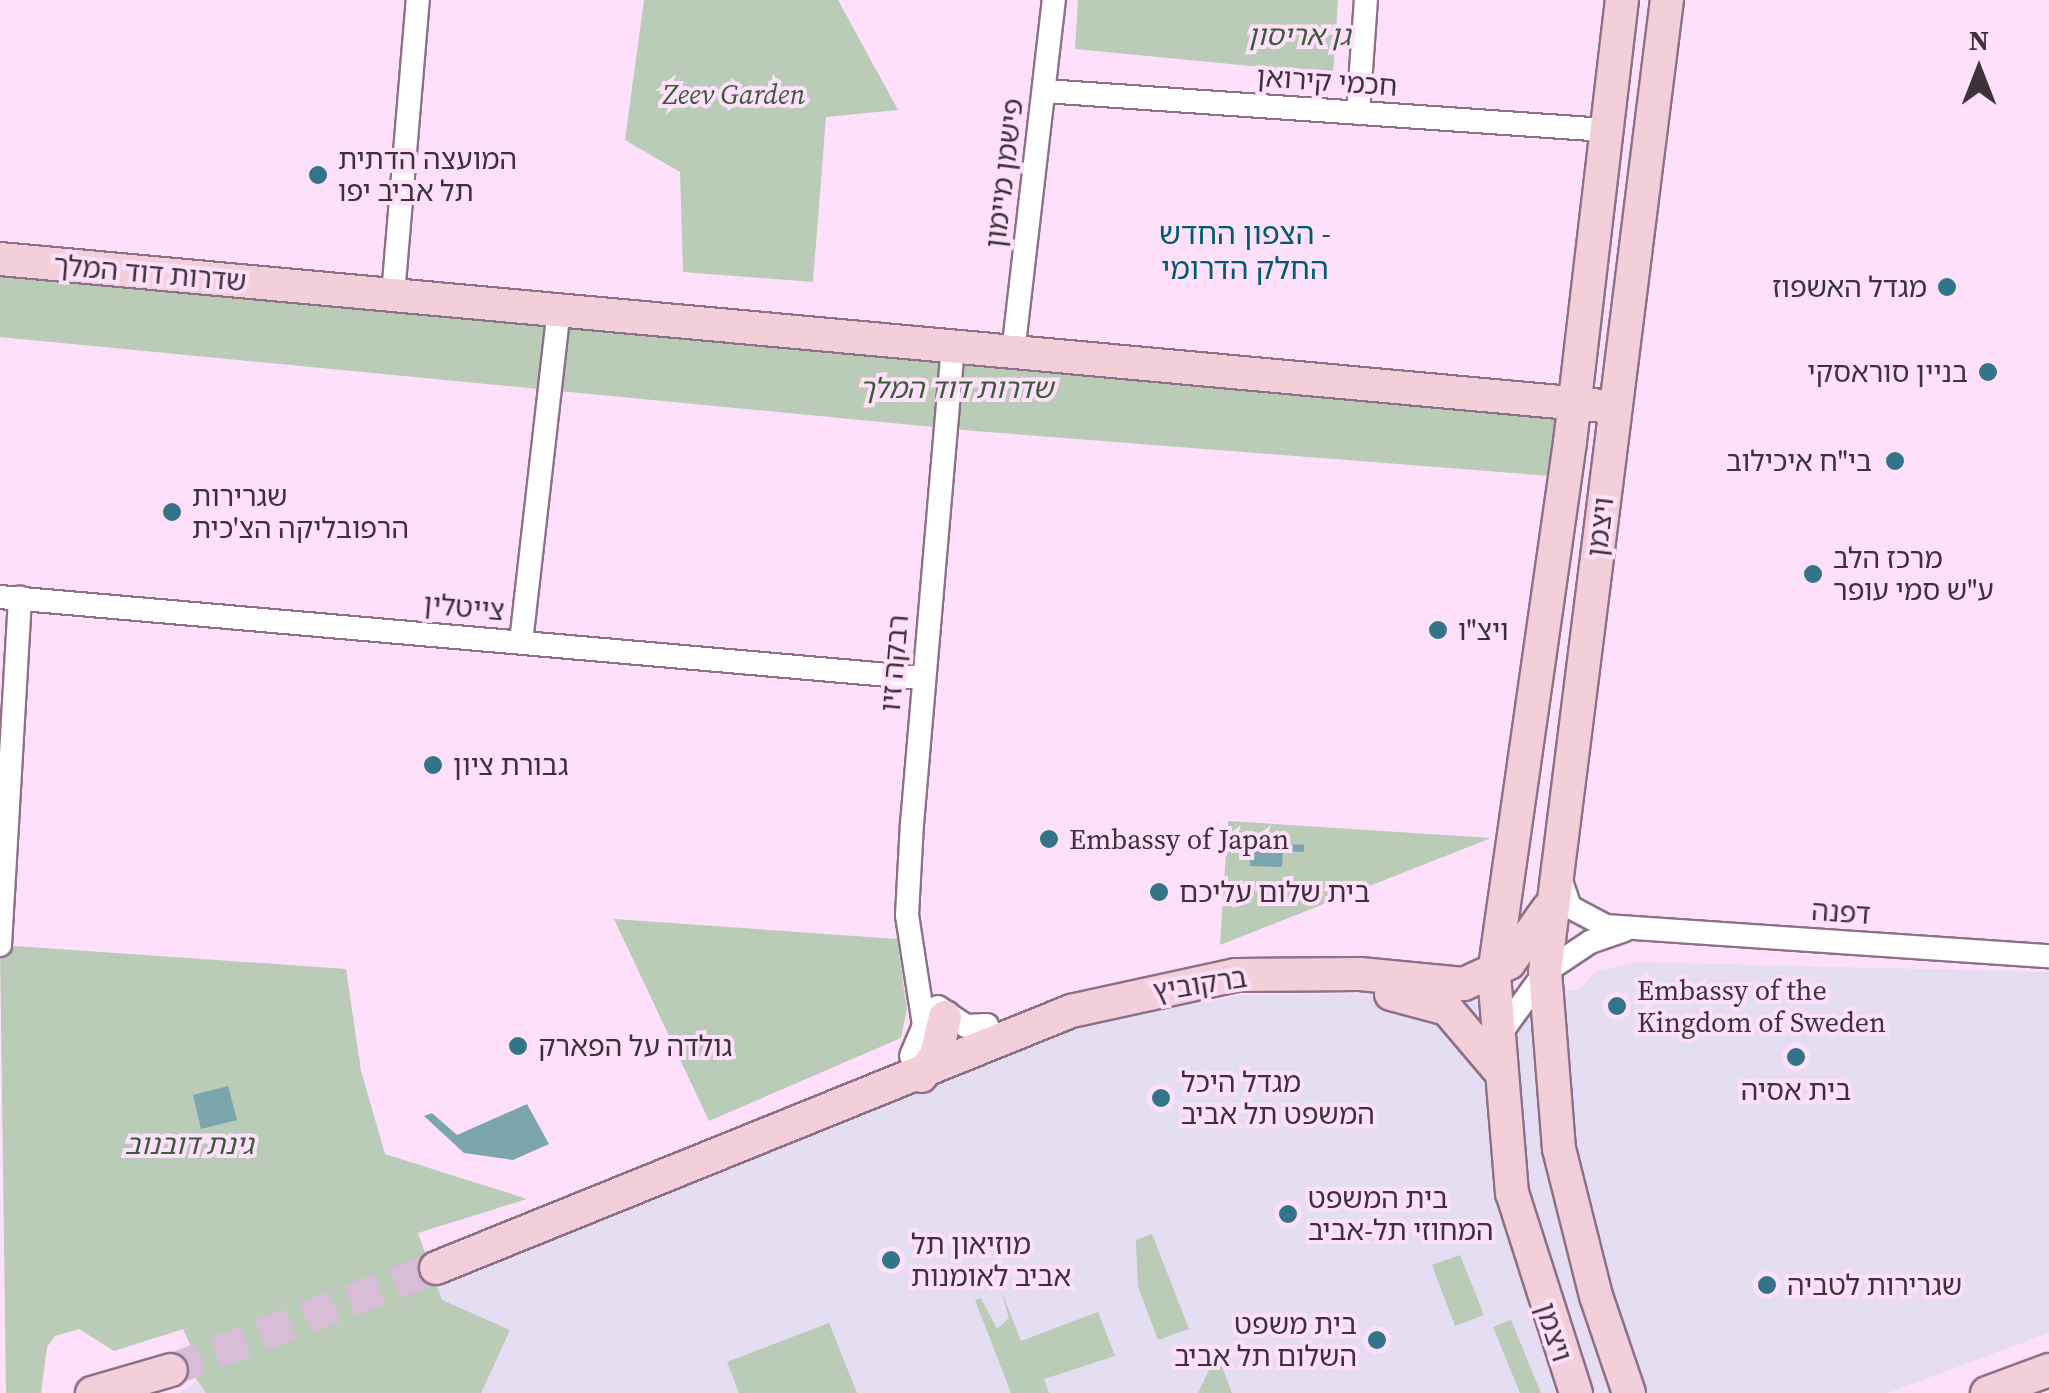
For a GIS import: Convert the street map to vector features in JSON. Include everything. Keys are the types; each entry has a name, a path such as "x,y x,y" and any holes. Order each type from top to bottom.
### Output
{"street":[{"path":"392,295 418,0"},
{"name":"פישמן מיימון","path":"1013,353 1054,0"},
{"path":"1358,113 1366,0"},
{"name":"ויצמן","path":"1576,1393 1512,1193 1497,1059 1494,974 1574,404 1622,0"},
{"name":"ויצמן","path":"1630,1386 1559,1149 1545,972 1548,908 1668,0"},
{"name":"חכמי קירואן","path":"1044,91 1606,130"},
{"name":"שדרות דוד המלך","path":"0,259 1614,407"},
{"path":"521,642 559,310"},
{"name":"רבקה זיו","path":"929,1048 908,914 922,678 954,346"},
{"path":"0,945 10,598"},
{"name":"צייטלין","path":"10,598 922,678"},
{"name":"דפנה","path":"1556,859 1570,907 1583,918 1628,930 2049,956"},
{"path":"1494,974 1523,947 1548,908"},
{"name":"דפנה","path":"1497,1059 1522,996 1545,972 1590,942 1628,930"},
{"name":"ברקוביץ","path":"436,1268 848,1097 929,1048 1066,994 1231,958 1355,956 1494,974"},
{"name":"ברקוביץ","path":"929,1048 1071,1012 1243,976 1360,974 1464,984 1494,974"},
{"name":"ויצמן","path":"1494,974 1522,996 1550,1054"},
{"path":"1243,976 1351,986 1447,1009 1497,1059"},
{"name":"רבקה זיו","path":"921,984 923,1036 929,1048"},
{"path":"1987,1393 2049,1370"},
{"path":"92,1393 164,1379"}],"shaded area":[{"path":"1251,842 1304,845 1304,852 1283,851 1282,867 1250,866"},
{"path":"1637,962 2049,972 2049,1333 1888,1393 179,1393 224,1363 494,1264 982,1063 1101,1021 1243,995 1579,990 1595,972"},
{"path":"228,1086 237,1120 201,1129 193,1095"},
{"path":"527,1104 549,1144 513,1160 464,1153 424,1116 432,1113 457,1135"}],"green space":[{"name":"Zeev Garden","path":"644,0 838,0 898,110 826,117 813,282 683,272 680,172 625,140"},
{"name":"גן אריסון","path":"1078,0 1338,0 1333,74 1075,49"},
{"name":"שדרות דוד המלך","path":"0,268 1574,404 1564,477 975,431 0,337"},
{"path":"1228,821 1491,838 1220,945"},
{"path":"614,919 897,939 907,1009 901,1038 709,1121"},
{"name":"גינת דובנוב","path":"0,945 346,969 361,1071 385,1154 527,1199 418,1233 442,1300 510,1330 481,1393 206,1393 192,1373 200,1366 183,1329 114,1351 79,1329 55,1336 47,1347 41,1393 6,1393"},
{"path":"1152,1234 1189,1329 1158,1340 1138,1287 1136,1240"},
{"path":"1460,1255 1484,1315 1455,1326 1432,1265"},
{"path":"1001,1290 1021,1341 1098,1312 1115,1356 1044,1379 1049,1393 1011,1393 975,1300 981,1298 997,1329 1009,1318"},
{"path":"1511,1320 1541,1393 1520,1393 1493,1327"},
{"path":"829,1323 857,1393 739,1393 727,1362"},
{"path":"1217,1354 1232,1393 1198,1393"}],"tunnel":[{"path":"171,1370 436,1268"}],"place":[{"name":"המועצה הדתית תל אביב יפו","path":"318,175"},
{"name":"מגדל האשפוז","path":"1947,287"},
{"name":"בניין סוראסקי","path":"1988,372"},
{"name":"בי\"ח איכילוב","path":"1895,461"},
{"name":"שגרירות הרפובליקה הצ'כית","path":"172,512"},
{"name":"מרכז הלב ע\"ש סמי עופר","path":"1813,574"},
{"name":"ויצ\"ו","path":"1438,630"},
{"name":"גבורת ציון","path":"433,765"},
{"name":"Embassy of Japan","path":"1049,839"},
{"name":"בית שלום עליכם","path":"1159,892"},
{"name":"Embassy of the Kingdom of Sweden","path":"1617,1006"},
{"name":"גולדה על הפארק","path":"518,1046"},
{"name":"בית אסיה","path":"1796,1057"},
{"name":"מגדל היכל המשפט תל אביב","path":"1161,1098"},
{"name":"בית המשפט המחוזי תל-אביב","path":"1288,1214"},
{"name":"מוזיאון תל אביב לאומנות","path":"891,1260"},
{"name":"שגרירות לטביה","path":"1767,1285"},
{"name":"בית משפט השלום תל אביב","path":"1377,1340"}],"district":[{"name":"הצפון החדש - החלק הדרומי","path":"1245,251"}]}
